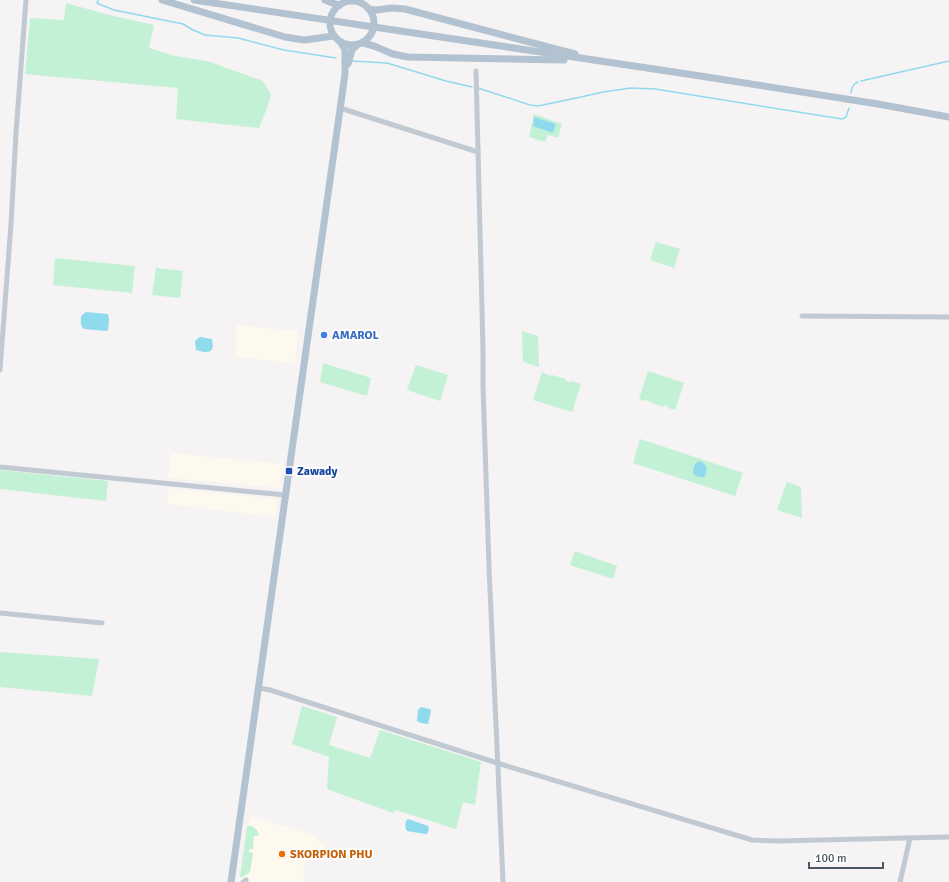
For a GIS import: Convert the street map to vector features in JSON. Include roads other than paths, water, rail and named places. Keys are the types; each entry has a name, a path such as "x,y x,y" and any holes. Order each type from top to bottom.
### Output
{"main road":[{"path":"162,0 285,37 304,40 334,36"},
{"path":"194,0 878,104 949,117"},
{"path":"325,0 340,5"},
{"path":"231,882 345,74 352,50 371,35 374,24 374,19 369,9 360,1 351,1 340,5 331,16 331,30 344,49 345,74"},
{"path":"369,9 376,10 392,8 410,10 572,53 594,61"},
{"path":"341,43 349,45 360,44 374,46 393,54 408,57 594,61"}],"street":[{"path":"0,370 26,0"},
{"path":"476,71 489,567 503,882"},
{"path":"340,108 478,152"},
{"path":"802,316 949,317"},
{"path":"0,467 285,495"},
{"path":"0,613 102,623"},
{"path":"259,688 270,690 497,763 752,840 767,842 949,837"},
{"path":"900,882 910,838"}],"water":[{"path":"534,117 556,124 553,133 533,126"},
{"path":"86,312 108,314 108,330 84,329 81,325 81,316"},
{"path":"200,337 212,339 212,350 204,352 196,350 195,341"},
{"path":"698,461 702,462 706,466 706,474 704,477 694,475 694,467"},
{"path":"421,707 430,709 431,711 428,724 417,721 418,710"},
{"path":"408,819 428,826 429,829 427,834 407,831 406,821"}],"waterway":[{"path":"98,0 97,3 114,10 183,24 205,35 238,38 284,50 336,58"},
{"path":"352,61 387,63 446,81 472,87"},
{"path":"861,81 949,61"},
{"path":"851,93 853,86 858,82"},
{"path":"478,88 530,105 538,106 603,92 631,88 655,89 842,119 846,117 849,108"}],"place":[{"name":"AMAROL","path":"324,335"},
{"name":"Zawady","path":"289,471"},
{"name":"SKORPION PHU","path":"282,854"}]}
